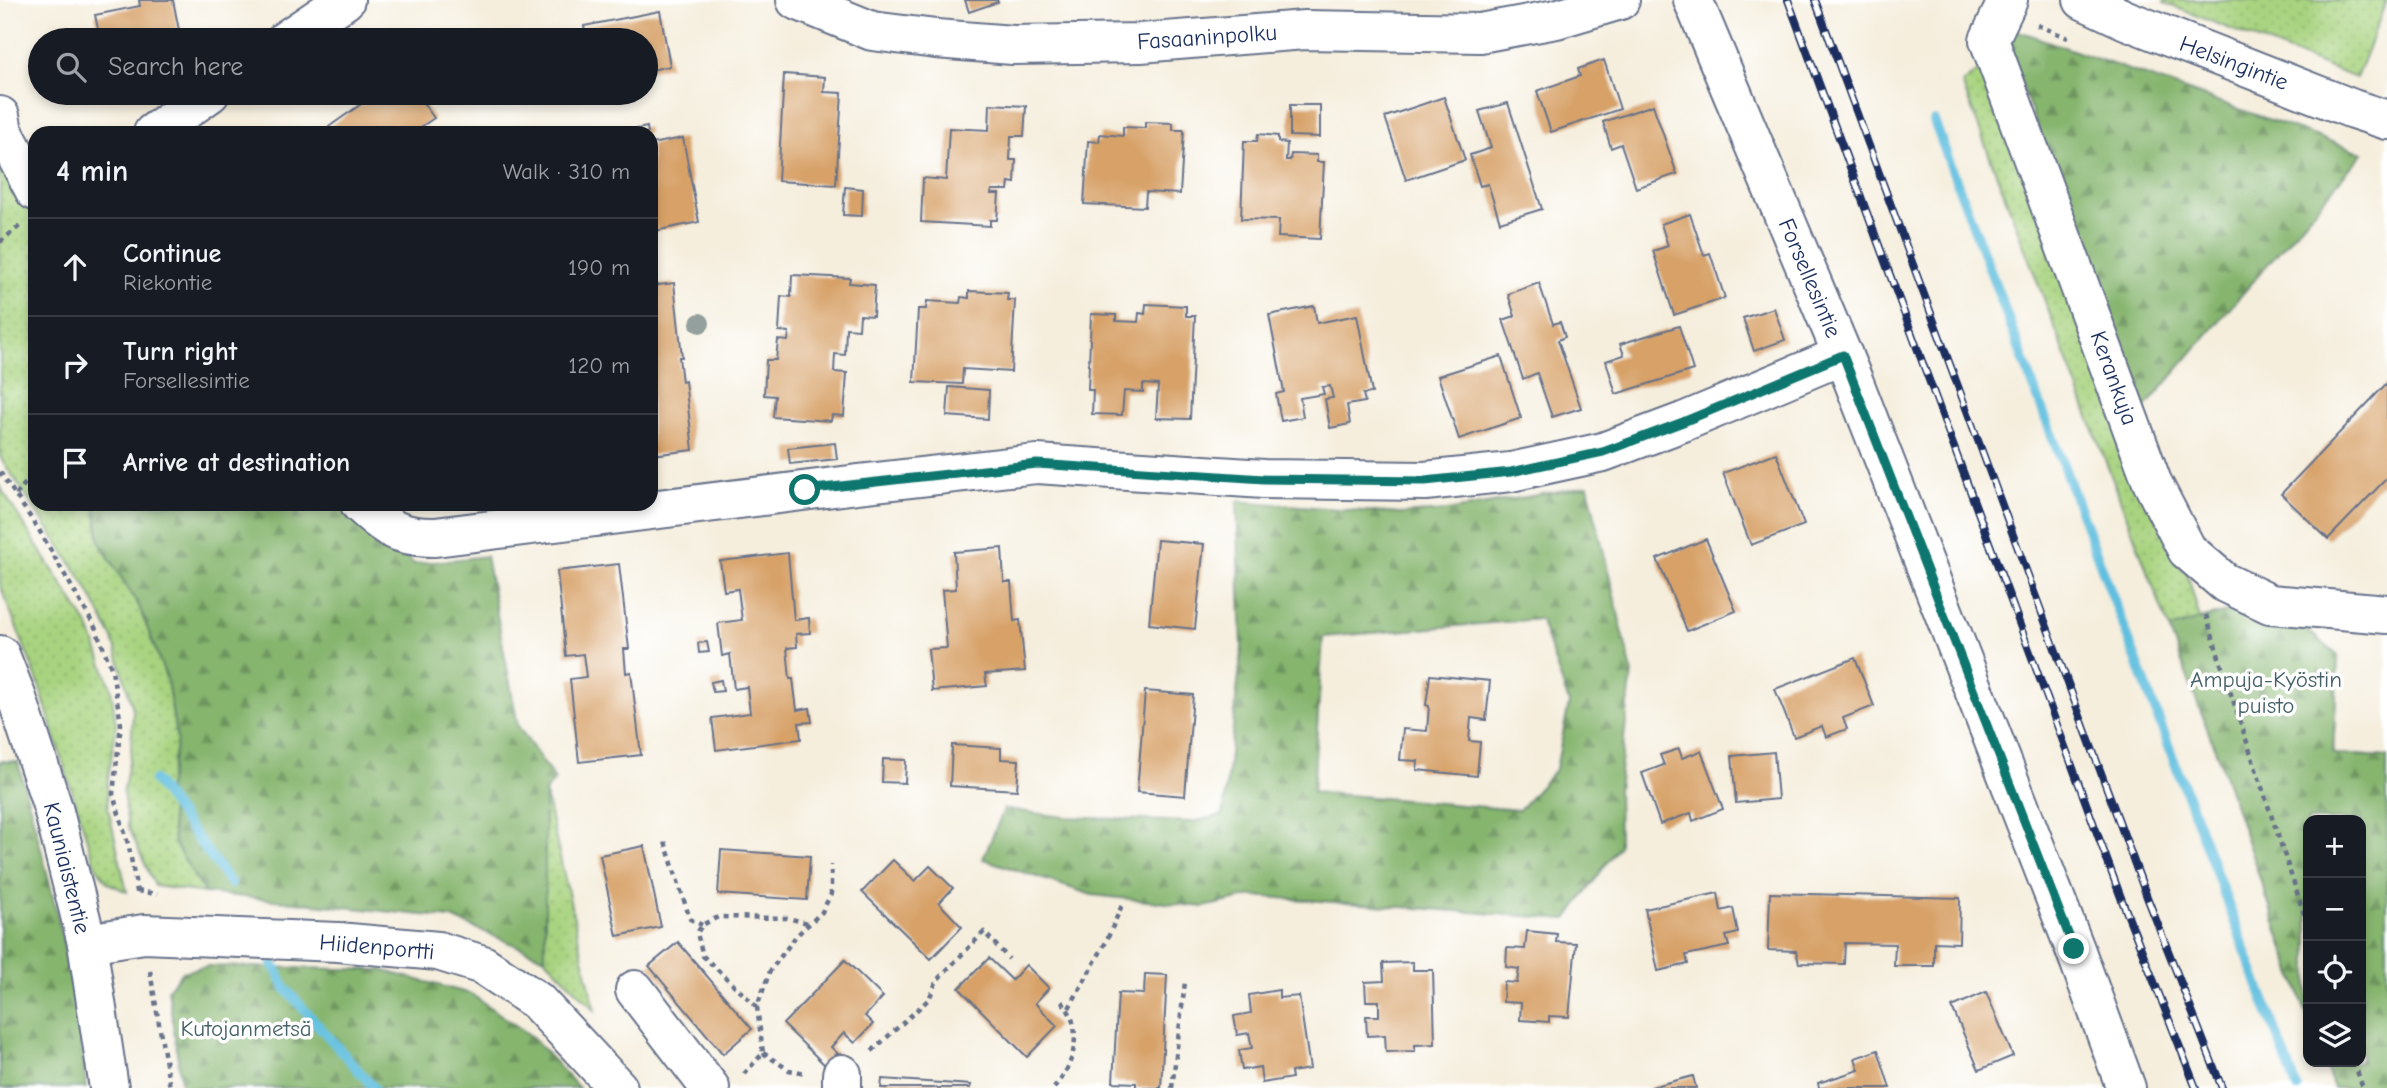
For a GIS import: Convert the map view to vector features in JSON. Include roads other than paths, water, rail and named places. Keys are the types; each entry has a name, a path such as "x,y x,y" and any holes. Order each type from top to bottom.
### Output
{"street":[{"path":"304,28 345,0"},
{"name":"Fasaaninpolku","path":"796,0 872,31 1013,45 1140,43 1303,15 1480,33 1556,19 1620,0"},
{"name":"Forsellesintie","path":"1693,0 1843,355 2126,1088"},
{"name":"Kerankuja","path":"2008,0 1989,40 2152,482 2187,550 2224,582 2270,604 2387,614"},
{"name":"Helsingintie","path":"2083,0 2126,20 2387,120"},
{"path":"163,126 193,105"},
{"path":"0,116 4,131 28,177"},
{"path":"658,509 1037,464 1264,479 1425,481 1511,472 1603,452 1683,422 1843,355"},
{"path":"367,511 384,526 410,537 435,537 640,511"},
{"name":"Kauniaistentie","path":"0,654 32,740 53,808 87,943 109,1088"},
{"name":"Hiidenportti","path":"87,943 144,934 338,942 438,951 483,965 537,1001 618,1088"},
{"path":"635,990 725,1084"}],"waterway":[{"path":"1934,121 2297,1088"},
{"path":"154,780 231,884"},
{"path":"268,953 285,988 374,1088"}],"railway":[{"path":"1788,0 2123,903 2196,1088"},
{"path":"1815,0 2147,897 2222,1088"}],"park label":[{"name":"Ampuja-Kyöstin puisto","path":"2266,692"},
{"name":"Kutojanmetsä","path":"246,1028"}]}
